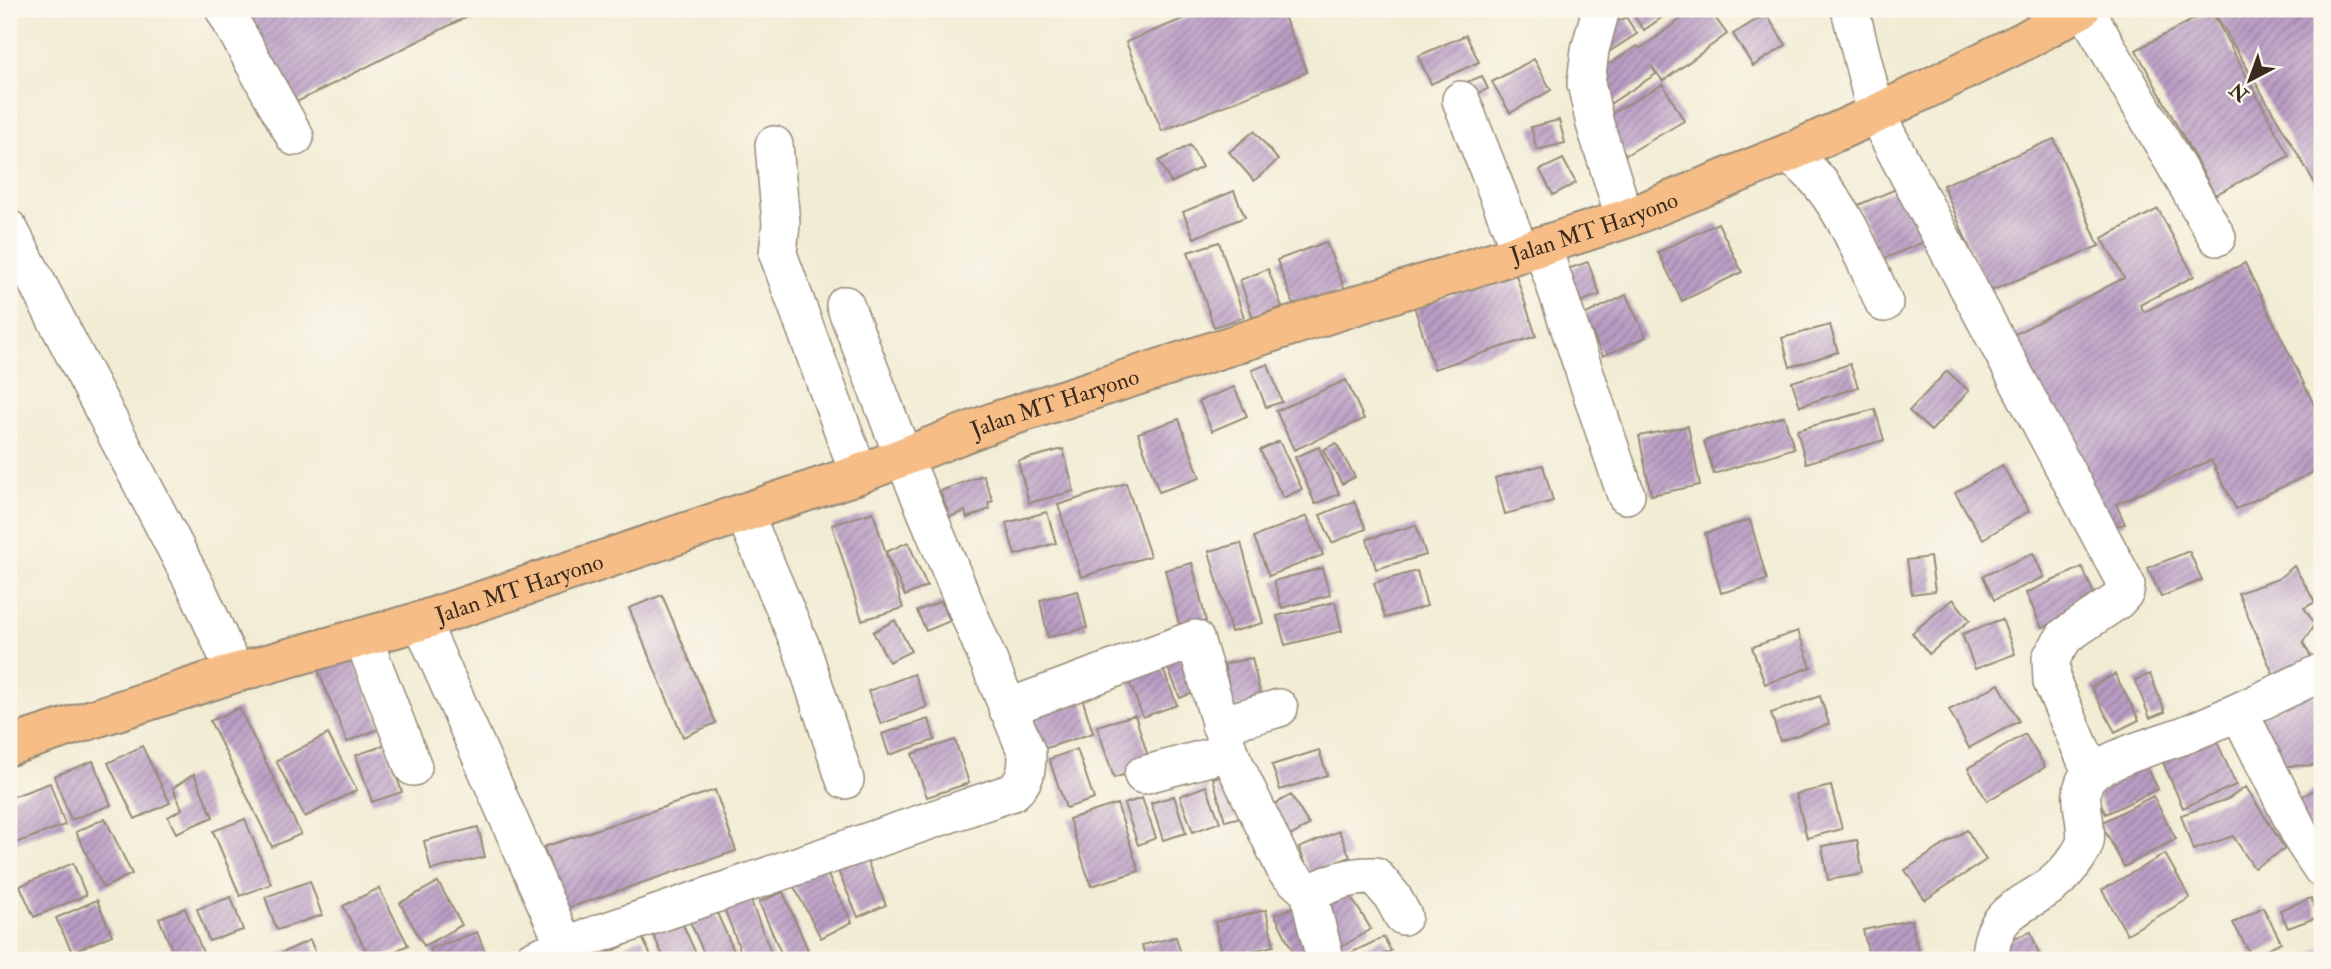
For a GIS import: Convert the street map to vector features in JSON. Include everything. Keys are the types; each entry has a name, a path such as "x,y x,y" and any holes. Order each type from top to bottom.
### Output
{"main road":[{"name":"Jalan MT Haryono","path":"9,746 235,673 421,621 859,474 1012,416 1625,219 1786,154 1876,114 2083,9"}],"street":[{"path":"224,9 295,137"},
{"path":"1601,9 1590,50 1586,83 1595,124 1625,219"},
{"path":"1850,9 1876,114 2126,584 2125,592 2117,601 2065,636 2052,658 2052,682 2091,772"},
{"path":"2083,9 2217,237"},
{"path":"1461,100 1532,249 1626,495"},
{"path":"774,145 781,223 779,254 859,474"},
{"path":"1786,154 1809,171 1836,206 1856,241 1884,303"},
{"path":"9,230 199,593 235,673"},
{"path":"421,621 555,955 1013,792 1023,783 1027,771 1027,753 903,456 845,305"},
{"path":"744,513 802,649 845,780"},
{"path":"363,638 413,767"},
{"path":"1007,708 1195,639 1224,738 1286,871 1310,893 1311,910 1321,937 1325,960"},
{"path":"1990,960 1990,944 1996,926 2008,913 2032,899 2068,869 2084,844 2082,793 2091,772 2130,752 2180,736 2239,712 2322,671"},
{"path":"1143,775 1224,738 1279,708"},
{"path":"2239,712 2304,842 2322,869"},
{"path":"1310,893 1340,879 1356,875 1375,876 1403,916"}],"building":[{"path":"239,9 482,9 289,106"},
{"path":"1207,9 1281,9 1307,72 1162,131 1126,42"},
{"path":"1629,9 1674,9 1644,30"},
{"path":"1695,9 1709,9 1727,34 1663,81 1651,65 1656,74 1608,105 1589,76 1638,46 1640,49"},
{"path":"2231,9 2322,9 2320,192 2217,17"},
{"path":"2211,10 2289,156 2215,195 2136,50"},
{"path":"1766,14 1786,45 1753,66 1733,34"},
{"path":"1626,17 1637,34 1610,51 1599,33"},
{"path":"1466,35 1479,62 1431,84 1418,56"},
{"path":"1534,59 1551,90 1510,113 1492,82"},
{"path":"1482,76 1488,89 1473,95 1467,82"},
{"path":"1663,84 1684,121 1626,155 1604,118"},
{"path":"1559,120 1565,143 1537,150 1531,127"},
{"path":"1254,131 1278,160 1254,181 1229,152"},
{"path":"2054,139 2099,246 1988,292 1943,185"},
{"path":"1190,145 1202,167 1171,183 1159,161"},
{"path":"1563,159 1576,183 1553,195 1540,170"},
{"path":"1908,184 1931,239 1881,260 1858,205"},
{"path":"1234,191 1245,217 1194,238 1183,212"},
{"path":"2158,209 2194,276 2140,305 2144,312 2245,263 2322,421 2322,468 2236,509 2211,460 2116,504 2125,524 2108,527 2011,336 2124,278 2102,238"},
{"path":"1718,223 1742,272 1682,301 1658,252"},
{"path":"1219,242 1244,317 1214,327 1188,252"},
{"path":"1326,242 1345,290 1295,309 1277,260"},
{"path":"1588,262 1600,295 1576,303 1564,270"},
{"path":"1268,269 1282,307 1253,318 1240,280"},
{"path":"1516,275 1536,336 1434,369 1414,306"},
{"path":"1626,295 1646,337 1603,356 1584,315"},
{"path":"1830,325 1838,352 1790,367 1782,338"},
{"path":"1268,364 1282,402 1266,407 1252,370"},
{"path":"1850,364 1858,387 1800,406 1792,382"},
{"path":"1947,371 1969,391 1931,431 1909,411"},
{"path":"1346,380 1364,419 1294,450 1276,411"},
{"path":"1234,387 1247,416 1212,431 1199,401"},
{"path":"1875,409 1884,440 1806,463 1797,430"},
{"path":"1784,416 1794,448 1714,474 1704,441"},
{"path":"1179,419 1200,478 1159,492 1138,433"},
{"path":"1688,426 1700,485 1651,495 1639,436"},
{"path":"1279,441 1302,489 1283,498 1260,450"},
{"path":"1336,443 1355,477 1342,484 1323,450"},
{"path":"1319,447 1339,494 1315,504 1295,457"},
{"path":"1063,449 1074,491 1029,503 1018,461"},
{"path":"1543,465 1553,501 1505,514 1495,478"},
{"path":"2002,465 2029,511 1983,539 1955,493"},
{"path":"983,475 993,501 988,503 990,509 967,518 965,511 950,517 940,491"},
{"path":"1126,483 1150,556 1081,577 1058,505"},
{"path":"1354,501 1366,529 1332,543 1320,515"},
{"path":"873,512 903,608 862,620 832,525"},
{"path":"1047,512 1056,543 1015,555 1006,523"},
{"path":"1307,516 1323,555 1269,576 1254,537"},
{"path":"1750,520 1767,580 1721,593 1705,533"},
{"path":"1416,525 1426,555 1376,569 1367,539"},
{"path":"908,542 927,586 905,596 886,552"},
{"path":"1241,543 1263,623 1231,632 1209,551"},
{"path":"2189,551 2202,580 2161,597 2148,568"},
{"path":"2033,553 2044,577 1994,600 1983,576"},
{"path":"1930,557 1935,591 1912,594 1907,560"},
{"path":"1192,563 1206,621 1180,628 1165,570"},
{"path":"2294,566 2315,602 2304,608 2315,624 2303,642 2316,666 2277,683 2238,593 2278,579"},
{"path":"2082,567 2098,602 2042,628 2026,593"},
{"path":"1322,568 1330,595 1282,608 1274,581"},
{"path":"1417,571 1427,606 1385,618 1374,583"},
{"path":"1078,591 1087,628 1048,637 1040,600"},
{"path":"662,595 716,723 683,737 629,608"},
{"path":"1953,599 1970,620 1929,654 1912,633"},
{"path":"941,601 950,621 926,631 917,611"},
{"path":"1335,602 1342,631 1285,645 1277,616"},
{"path":"2002,619 2015,654 1975,669 1962,634"},
{"path":"895,620 911,651 889,662 873,632"},
{"path":"1798,631 1811,667 1765,684 1752,647"},
{"path":"1187,655 1200,690 1180,698 1166,663"},
{"path":"352,656 381,728 347,742 318,670"},
{"path":"1158,656 1177,705 1143,717 1124,668"},
{"path":"1252,658 1262,702 1234,709 1224,664"},
{"path":"914,674 927,707 881,724 868,691"},
{"path":"2115,674 2139,720 2115,732 2091,687"},
{"path":"2150,674 2165,712 2150,718 2135,680"},
{"path":"1999,684 2019,721 1969,748 1949,710"},
{"path":"2312,689 2322,707 2322,765 2287,766 2257,719"},
{"path":"1080,691 1093,733 1037,751 1024,709"},
{"path":"1820,696 1829,724 1780,741 1771,713"},
{"path":"239,708 301,834 272,847 210,721"},
{"path":"1135,715 1151,766 1114,778 1097,726"},
{"path":"929,719 935,740 889,755 882,734"},
{"path":"328,734 357,790 305,817 276,761"},
{"path":"2025,734 2045,767 1987,801 1968,768"},
{"path":"2215,737 2236,785 2183,808 2162,760"},
{"path":"955,740 969,783 927,797 912,754"},
{"path":"385,745 402,792 372,802 356,755"},
{"path":"142,746 170,803 135,819 108,763"},
{"path":"1077,749 1094,799 1066,808 1049,759"},
{"path":"1319,750 1327,775 1280,790 1272,765"},
{"path":"93,761 111,805 71,820 54,776"},
{"path":"2144,761 2158,789 2106,814 2092,785"},
{"path":"1236,772 1249,815 1225,821 1213,778"},
{"path":"194,774 213,817 176,833 168,817 182,809 173,788"},
{"path":"50,783 65,825 10,845 9,798"},
{"path":"1206,786 1220,822 1193,832 1180,796"},
{"path":"1831,786 1842,829 1807,838 1796,794"},
{"path":"2246,787 2285,849 2254,868 2233,836 2193,850 2181,815 2228,799"},
{"path":"2319,787 2322,792 2322,825 2308,833 2291,803"},
{"path":"715,790 736,851 565,909 544,847"},
{"path":"1291,795 1309,825 1290,836 1273,805"},
{"path":"1174,796 1186,833 1163,840 1151,803"},
{"path":"2153,796 2176,839 2124,867 2101,823"},
{"path":"1142,798 1156,838 1138,845 1124,804"},
{"path":"1117,804 1139,871 1091,886 1069,819"},
{"path":"105,818 132,874 103,888 76,832"},
{"path":"245,819 271,884 240,896 213,831"},
{"path":"478,827 485,857 431,870 424,841"},
{"path":"1967,830 1986,860 1925,900 1905,870"},
{"path":"1339,831 1350,857 1310,874 1299,848"},
{"path":"1857,840 1863,874 1828,880 1822,846"},
{"path":"863,852 886,905 858,917 835,864"},
{"path":"2165,854 2190,898 2127,934 2102,890"},
{"path":"73,863 86,895 34,917 20,886"},
{"path":"822,864 852,922 821,938 791,881"},
{"path":"310,881 322,915 277,930 265,897"},
{"path":"438,882 462,925 424,946 400,903"},
{"path":"379,888 408,945 378,960 371,960 343,906"},
{"path":"747,891 774,960 744,960 721,900"},
{"path":"783,892 811,957 803,960 784,960 759,902"},
{"path":"1348,892 1371,929 1343,946 1320,908"},
{"path":"231,897 243,930 209,941 197,909"},
{"path":"2311,898 2318,917 2288,928 2280,910"},
{"path":"97,900 112,935 72,952 56,918"},
{"path":"713,904 738,960 707,960 687,915"},
{"path":"1293,907 1318,960 1297,960 1275,915"},
{"path":"2263,907 2281,942 2252,957 2233,923"},
{"path":"185,908 206,960 176,960 159,918"},
{"path":"1266,910 1274,946 1223,958 1215,922"},
{"path":"678,914 699,960 665,960 650,928"},
{"path":"1911,920 1920,960 1870,960 1863,930"},
{"path":"477,932 488,960 435,960 430,949"},
{"path":"2031,932 2041,960 2003,960 1997,944"},
{"path":"642,937 653,960 601,960 600,957"},
{"path":"1176,937 1182,958 1146,960 1142,945"},
{"path":"1384,937 1391,951 1372,960 1336,960"},
{"path":"310,940 319,960 266,960"},
{"path":"2322,948 2322,960 2304,960 2303,958"}]}
